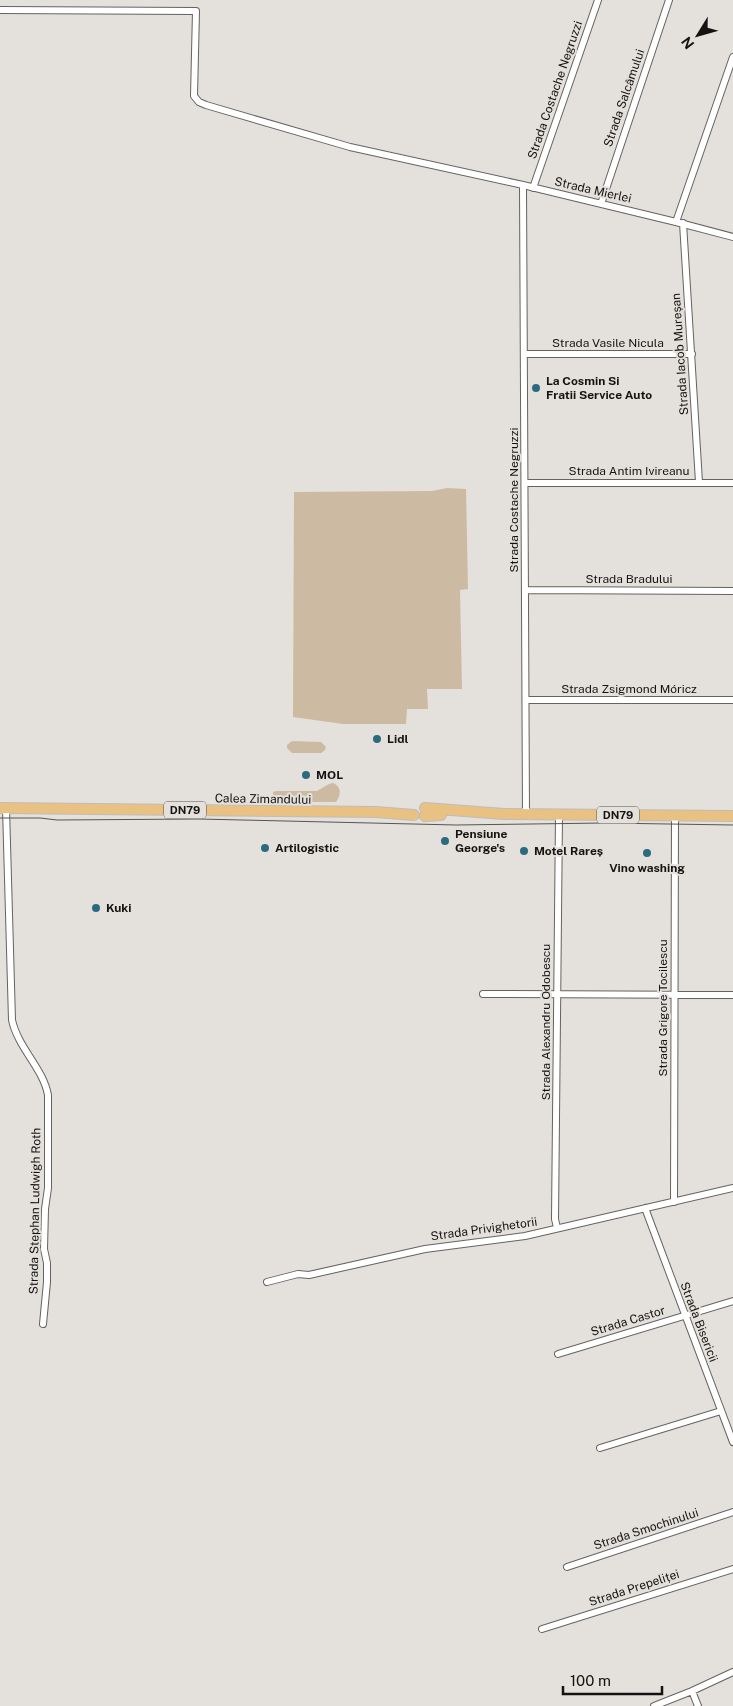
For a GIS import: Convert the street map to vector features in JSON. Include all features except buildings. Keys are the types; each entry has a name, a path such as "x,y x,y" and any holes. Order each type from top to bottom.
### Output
{"main road":[{"name":"Calea Zimandului","path":"3,808 526,814"},
{"name":"DN79","path":"526,814 733,816"}],"street":[{"name":"Strada Costache Negruzzi","path":"533,188 598,0"},
{"name":"Strada Salcâmului","path":"601,204 669,0"},
{"name":"Strada Mierlei","path":"0,10 196,11 194,92 199,102 350,146 680,222 733,237"},
{"name":"Strada Iacob Mureșan","path":"699,482 692,354 680,222 733,57"},
{"name":"Strada Costache Negruzzi","path":"523,185 526,814"},
{"name":"Strada Vasile Nicula","path":"524,354 692,354"},
{"name":"Strada Antim Ivireanu","path":"525,483 733,483"},
{"name":"Strada Bradului","path":"525,590 733,591"},
{"name":"Strada Zsigmond Móricz","path":"526,700 733,700"},
{"name":"Strada Stephan Ludwigh Roth","path":"3,808 12,1020 18,1036 46,1083 48,1095 48,1188 45,1209 44,1250 47,1263 47,1282 43,1324"},
{"name":"Strada Alexandru Odobescu","path":"558,1228 555,1219 559,814"},
{"name":"Strada Grigore Tocilescu","path":"674,1202 675,815"},
{"path":"483,994 733,995"},
{"name":"Strada Privighetorii","path":"267,1282 286,1276 309,1275 425,1249 525,1236 732,1190"},
{"name":"Strada Bisericii","path":"645,1208 733,1442"},
{"name":"Strada Castor","path":"558,1354 733,1301"},
{"path":"600,1448 721,1411"},
{"path":"725,1421 733,1419"},
{"name":"Strada Smochinului","path":"567,1567 733,1512"},
{"name":"Strada Prepeliței","path":"542,1629 733,1569"},
{"path":"654,1706 733,1672"},
{"path":"692,1691 698,1706"}],"shaded area":[{"path":"447,488 466,489 468,589 460,590 462,689 427,689 428,709 407,709 406,724 343,724 293,717 294,492 432,491"},
{"path":"292,741 321,742 326,747 321,753 292,753 287,748 287,745"},
{"path":"333,783 340,791 336,802 275,802 273,797 273,792 276,791 317,791"}],"tram line":[{"path":"0,818 57,820 199,819 456,825 605,823 733,825"}],"place":[{"name":"La Cosmin Si Fratii Service Auto","path":"536,388"},
{"name":"Lidl","path":"377,739"},
{"name":"MOL","path":"306,775"},
{"name":"Pensiune George's","path":"445,841"},
{"name":"Artilogistic","path":"265,848"},
{"name":"Motel Rareș","path":"524,851"},
{"name":"Vino washing","path":"647,853"},
{"name":"Kuki","path":"96,908"}]}
